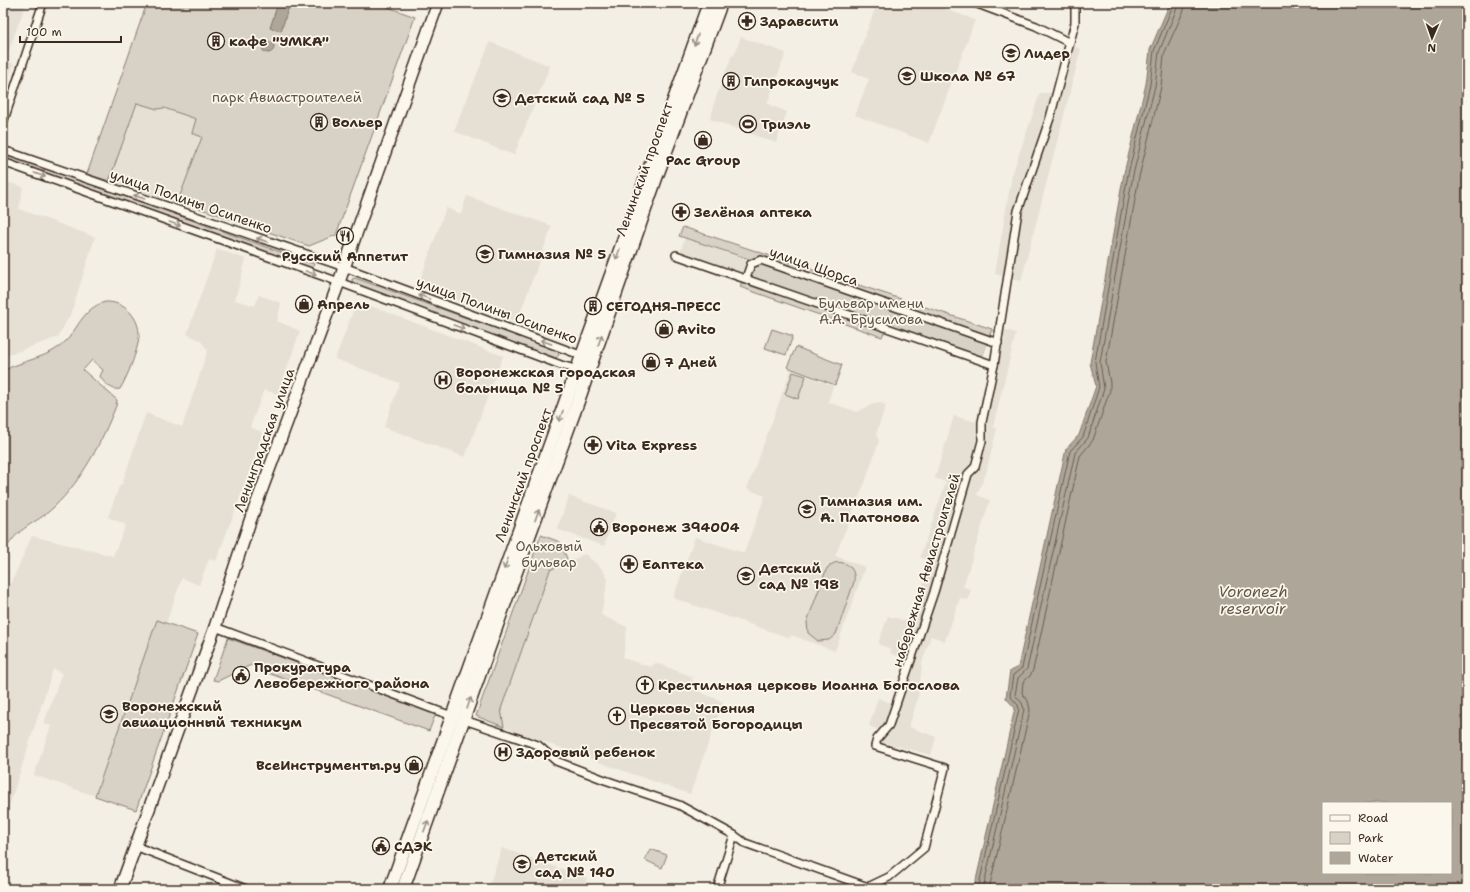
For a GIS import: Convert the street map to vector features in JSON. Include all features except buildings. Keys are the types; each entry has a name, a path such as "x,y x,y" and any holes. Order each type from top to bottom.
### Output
{"main road":[{"name":"Ленинградская улица","path":"120,889 215,627 250,521 339,282 438,3"},
{"name":"Ленинский проспект","path":"404,889 458,717 577,370 709,3"},
{"name":"Ленинский проспект","path":"390,889 458,717 590,368 656,178 722,3"}],"street":[{"path":"3,123 43,3"},
{"path":"975,3 1036,26 1070,43"},
{"name":"набережная Авиастроителей","path":"734,835 745,843 868,887 889,877 924,848 945,768 875,746 877,739 889,725 934,592 968,474 975,467 982,440 982,422 998,343 1018,211 1050,118 1075,23 1075,3"},
{"name":"улица Полины Осипенко","path":"3,150 344,267 583,356 590,368 577,370 339,282 3,162"},
{"path":"676,255 994,365"},
{"name":"улица Щорса","path":"746,278 751,264 761,260 998,343"},
{"path":"215,627 538,745 556,761 605,780 679,805 734,835 718,889"},
{"path":"135,846 246,889"}],"shaded area":[{"path":"3,3 26,3 5,61 14,64 3,93"},
{"name":"Школа № 67","path":"877,3 929,3 975,20 929,143 855,115 869,79 852,72"},
{"path":"741,37 786,53 767,104 787,112 776,143 710,119 713,106 732,55 734,56"},
{"name":"Детский сад № 5","path":"490,42 550,66 514,155 454,131"},
{"path":"1064,43 1081,49 1021,281 995,274 1012,175 1040,93 1052,93"},
{"path":"137,102 157,109 164,108 196,119 202,137 177,205 109,181"},
{"path":"3,181 23,187 19,209 95,237 71,313 58,337 3,357"},
{"name":"Гимназия № 5","path":"467,196 552,226 517,322 418,286 446,208 461,214"},
{"path":"685,238 748,260 743,274 739,275 680,253"},
{"path":"217,249 246,259 235,300 255,306 259,295 281,303 277,321 300,331 278,394 264,390 250,427 262,432 255,457 216,561 209,559 199,585 182,578 166,623 198,634 136,810 34,775 51,726 44,723 62,673 53,669 3,825 3,601 32,536 113,556 126,525 108,517 119,487 122,484 146,413 182,427 208,350 200,340 187,334"},
{"name":"Воронежская городская больница № 5","path":"357,301 503,356 465,457 384,427 400,383 335,359"},
{"path":"997,328 1016,333 993,427 997,428 986,473 977,495 990,500 963,587 971,589 968,600 960,598 945,641 931,636 922,662 919,693 909,727 936,737 931,755 881,742 884,732 869,726 878,698 893,704 908,660 890,653 891,649 878,644 888,616 910,622 931,562 920,557 946,482 935,478 954,416 976,422"},
{"name":"Гимназия им. А. Платонова","path":"791,370 833,386 828,402 857,412 877,402 886,405 876,434 879,441 865,482 835,556 865,567 835,651 791,635 790,638 673,598 695,537 744,553 765,496 747,489"},
{"path":"569,496 616,513 604,546 557,529"},
{"path":"585,554 602,569 608,579 601,615 627,627 623,658 650,667 656,663 693,677 691,680 695,682 693,689 723,702 690,794 504,727 501,709 550,570"},
{"name":"Детский сад № 140","path":"502,848 587,878 583,889 488,889"}],"green space":[{"name":"парк Авиастроителей","path":"147,3 377,3 415,17 336,235 309,246 178,201 202,137 192,133 196,119 164,108 157,109 137,103 109,181 87,174"},
{"path":"5,154 314,264 312,270 8,161 4,158"},
{"name":"Бульвар имени А.А. Брусилова","path":"683,227 992,329 980,363 885,330 882,337 740,287 749,259 679,236"},
{"path":"355,278 558,351 559,355 556,358 353,285 352,279"},
{"path":"105,302 112,302 124,307 134,317 139,330 138,343 134,356 126,378 120,389 111,388 103,381 100,376 103,370 92,360 83,370 117,400 116,406 97,447 74,485 47,513 20,531 14,537 3,554 3,371 53,351 67,340 92,308"},
{"path":"772,329 793,336 786,355 765,348"},
{"path":"796,347 842,365 835,385 787,367"},
{"path":"793,372 806,376 798,399 785,394"},
{"name":"Ольховый бульвар","path":"541,535 560,542 568,561 550,570 501,709 504,727 476,716"},
{"path":"839,562 850,566 854,573 854,582 836,634 829,640 818,641 808,633 807,622 827,568 834,563"},
{"path":"157,620 198,634 136,810 95,796"},
{"path":"228,638 436,713 429,731 268,673 268,671 251,665 218,681 213,680"},
{"path":"650,849 667,855 662,868 645,860"}],"water":[{"path":"278,3 290,3 281,31 270,28"},
{"name":"Voronezh reservoir","path":"1170,3 1467,3 1467,889 974,889 1015,708 1006,698 1010,671 1018,667 1066,449 1079,435 1096,386 1090,363 1124,173 1146,84 1150,50"},
{"path":"270,41 273,42 273,52 266,53 263,52 262,45 263,42"}],"place":[{"name":"Здравсити","path":"747,21"},
{"name":"кафе \"УМКА\"","path":"216,41"},
{"name":"Лидер","path":"1011,53"},
{"name":"Школа № 67","path":"907,76"},
{"name":"Гипрокаучук","path":"731,81"},
{"name":"Детский сад № 5","path":"502,98"},
{"name":"Вольер","path":"319,122"},
{"name":"Триэль","path":"748,124"},
{"name":"Pac Group","path":"703,140"},
{"name":"Зелёная аптека","path":"681,212"},
{"name":"Русский Аппетит","path":"345,236"},
{"name":"Гимназия № 5","path":"485,254"},
{"name":"Апрель","path":"304,304"},
{"name":"СЕГОДНЯ-ПРЕСС","path":"593,306"},
{"name":"Avito","path":"664,329"},
{"name":"7 Дней","path":"651,362"},
{"name":"Воронежская городская больница № 5","path":"443,380"},
{"name":"Vita Express","path":"593,445"},
{"name":"Гимназия им. А. Платонова","path":"807,509"},
{"name":"Воронеж 394004","path":"599,527"},
{"name":"Еаптека","path":"629,564"},
{"name":"Детский сад № 198","path":"746,576"},
{"name":"Прокуратура Левобережного района","path":"241,675"},
{"name":"Крестильная церковь Иоанна Богослова","path":"645,685"},
{"name":"Воронежский авиационный техникум","path":"109,714"},
{"name":"Церковь Успения Пресвятой Богородицы","path":"617,716"},
{"name":"Здоровый ребенок","path":"503,752"},
{"name":"ВсеИнструменты.ру","path":"414,765"},
{"name":"СДЭК","path":"381,846"},
{"name":"Детский сад № 140","path":"522,864"}]}
